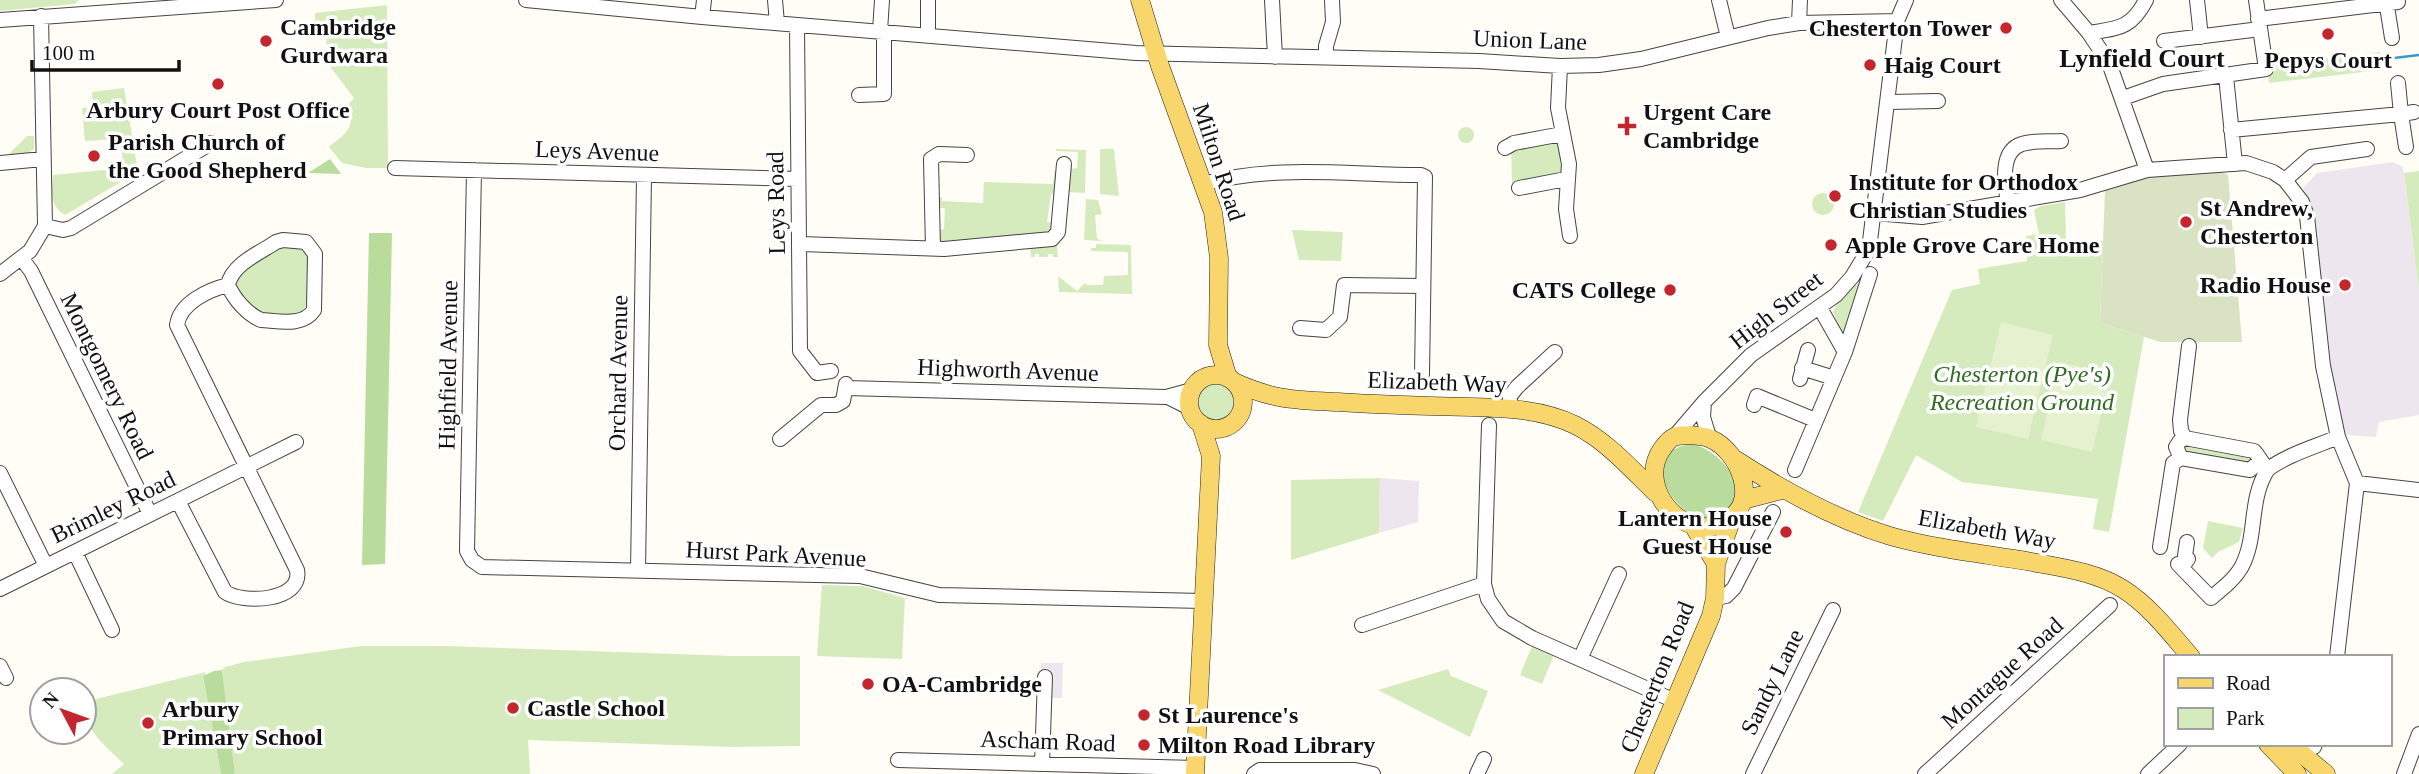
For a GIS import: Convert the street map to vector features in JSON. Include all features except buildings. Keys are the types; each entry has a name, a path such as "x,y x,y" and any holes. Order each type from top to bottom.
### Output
{"main road":[{"name":"Milton Road","path":"1139,0 1213,212 1218,242 1218,345 1231,380"},
{"name":"Milton Road","path":"1195,392 1218,345"},
{"path":"1196,771 1211,456 1201,424 1194,417 1195,392 1218,375 1231,380 1239,389 1243,400 1240,413 1225,427 1215,428 1201,424"},
{"name":"Elizabeth Way","path":"1231,380 1286,400"},
{"name":"Elizabeth Way","path":"1240,413 1259,405 1286,400 1510,408 1549,415 1574,425 1617,454 1656,492"},
{"path":"1211,456 1225,427"},
{"path":"1693,525 1712,528 1732,518 1744,500 1742,475 1733,458 1723,446 1709,437 1690,435 1674,437 1658,455 1653,466 1656,492 1666,506 1693,525 1716,564"},
{"path":"1617,454 1658,455"},
{"name":"Elizabeth Way","path":"1733,458 1782,490 1872,530 1919,543 2073,569 2108,580 2126,591 2196,655"},
{"path":"1744,500 1782,490"},
{"name":"Chesterton Road","path":"1644,774 1702,643 1715,598 1716,564 1732,518"},
{"name":"Elizabeth Way","path":"2172,634 2189,655"},
{"path":"2270,746 2297,774"},
{"path":"2292,746 2326,774"}],"street":[{"path":"0,20 41,16 91,6 276,0"},
{"name":"Union Lane","path":"526,0 1157,54 1479,61 1560,66 1600,65 1642,59 1728,37 1799,23 1884,19 1897,21"},
{"path":"702,17 704,0"},
{"path":"775,0 777,23"},
{"path":"859,95 884,93 882,0"},
{"path":"928,0 928,35"},
{"path":"1272,0 1275,57"},
{"path":"1326,58 1326,46 1333,22 1332,0"},
{"path":"1719,0 1728,37"},
{"path":"1799,23 1800,0"},
{"name":"High Street","path":"1674,437 1751,355 1836,295 1852,277 1870,249 1897,21 1906,0"},
{"path":"2062,0 2109,63 2147,170"},
{"path":"2089,33 2128,24 2147,0"},
{"path":"2197,0 2201,37"},
{"path":"2123,98 2164,84 2266,69 2256,0"},
{"path":"2164,41 2201,37 2359,3 2390,2 2392,38"},
{"path":"0,274 22,259 45,226 41,16"},
{"name":"Leys Road","path":"797,25 800,351 819,376"},
{"path":"1560,66 1558,108 1569,164 1566,209 1570,236"},
{"path":"2226,76 2235,164"},
{"path":"2398,83 2407,113 2406,147"},
{"path":"1889,102 1938,102"},
{"path":"2231,130 2407,113"},
{"path":"1505,148 1514,143 1562,134"},
{"path":"2008,203 2003,177 2008,158 2018,145 2061,141"},
{"path":"45,226 63,230 71,228 211,143"},
{"path":"2285,180 2311,157 2367,149"},
{"path":"933,249 932,159 939,154 967,155"},
{"path":"0,163 43,159"},
{"path":"801,244 933,249 1055,238 1058,232 1064,164"},
{"path":"1875,213 1922,217 2080,190 2147,170 2257,165 2285,180 2302,202 2306,216 2323,366 2338,437 2357,483 2337,655"},
{"name":"Leys Avenue","path":"395,167 798,179"},
{"name":"Highfield Avenue","path":"472,560 467,551 474,170"},
{"path":"1203,184 1249,173 1324,172 1425,177 1422,375"},
{"name":"Orchard Avenue","path":"638,571 644,176"},
{"path":"1519,188 1566,179"},
{"path":"276,242 306,242 315,254 315,304 314,310 306,319 300,321 256,318 232,293 228,285 238,267 276,242"},
{"name":"Montgomery Road","path":"22,259 31,271 150,514"},
{"path":"1795,470 1845,352 1870,274"},
{"path":"178,501 225,592 230,596 244,598 284,595 294,589 298,582 297,570 177,325 180,312 187,306 213,289 228,285"},
{"path":"1300,328 1326,330 1340,317 1343,285 1423,286"},
{"path":"1820,308 1845,352"},
{"path":"2185,438 2180,420 2189,346"},
{"path":"1808,350 1801,374 1834,378"},
{"path":"1510,408 1510,396 1517,387 1555,352"},
{"name":"Highworth Avenue","path":"780,439 821,405 836,405 843,401 847,386 1168,397 1195,392"},
{"path":"1754,405 1758,396 1815,421"},
{"path":"1704,402 1703,417 1709,437"},
{"path":"1489,425 1484,584 1488,599 1503,621 1532,638 1675,701"},
{"path":"2160,547 2173,463 2181,458 2250,470 2305,452 2338,437"},
{"path":"2181,458 2176,447 2179,441 2185,438 2254,451 2264,465"},
{"name":"Brimley Road","path":"0,589 296,442"},
{"path":"2187,542 2188,559 2180,565 2211,598 2241,568 2249,547 2255,499 2264,465"},
{"path":"0,473 46,566"},
{"path":"2357,483 2419,490"},
{"name":"Chesterton Road","path":"1715,598 1726,596 1734,588 1773,512"},
{"path":"75,552 112,630"},
{"name":"Hurst Park Avenue","path":"472,560 482,567 860,576 939,595 1203,601"},
{"path":"1580,659 1619,574"},
{"path":"1362,625 1484,584"},
{"name":"Montague Road","path":"1925,774 2110,605"},
{"name":"Sandy Lane","path":"1753,774 1833,610"},
{"path":"1042,764 1045,677"},
{"path":"2404,774 2419,734"},
{"path":"2148,774 2178,746"},
{"path":"1477,774 1484,759"},
{"name":"Ascham Road","path":"898,760 968,768 1042,764 1196,771"},
{"path":"1254,774 1260,770 1355,771 1373,774"}],"shaded area":[{"path":"2393,162 2403,167 2419,290 2419,415 2379,422 2376,437 2345,435 2329,371 2313,209 2303,188 2317,173"},
{"path":"1380,478 1419,481 1418,522 1379,533"},
{"path":"1041,663 1063,663 1062,698 1040,698"}],"green space":[{"path":"0,0 79,0 75,4 0,11"},
{"path":"387,5 388,168 366,168 342,163 329,147 348,130 351,120 347,106 354,98 319,52 327,50 326,36 315,35 315,13"},
{"path":"2380,52 2381,70 2269,83 2267,65"},
{"path":"124,88 138,172 65,215 54,203 53,175 124,168 120,139 85,141 82,108 93,107 92,92"},
{"path":"1466,127 1472,129 1472,141 1466,143 1460,141 1458,135 1460,129"},
{"path":"27,136 34,136 34,149 28,153 29,156 7,156"},
{"path":"1557,138 1562,174 1512,183 1511,147"},
{"path":"1056,149 1086,150 1085,193 1067,192 1070,169 1077,168 1078,152"},
{"path":"1100,149 1114,149 1119,196 1100,194"},
{"path":"330,159 341,174 308,173"},
{"path":"1055,170 1057,193 1051,194 1047,222 1054,223 1051,234 942,244 939,241 938,230 944,229 945,208 938,208 937,197 942,197 942,201 983,203 984,182 1053,184"},
{"path":"2220,171 2228,175 2242,342 2160,342 2100,323 2105,189 2149,174"},
{"path":"2419,171 2419,290 2404,173"},
{"path":"1823,193 1831,196 1834,204 1831,212 1823,215 1815,212 1812,204 1815,196"},
{"path":"1086,199 1098,200 1102,214 1095,215 1097,239 1104,241 1084,240"},
{"name":"Chesterton (Pye's) Recreation Ground","path":"2065,202 2066,239 2103,241 2100,323 2144,337 2109,532 2093,529 2098,499 1962,482 1916,455 1883,521 1858,512 1952,290 1980,284 1978,269 2027,261 2026,236 2039,234 2034,210 2041,206"},
{"path":"1292,230 1343,232 1341,261 1299,260"},
{"path":"369,233 392,233 385,564 362,565"},
{"path":"1057,243 1058,257 1048,254 1048,257 1039,257 1039,254 1035,254 1035,257 1031,257 1030,246"},
{"path":"280,244 308,249 312,306 296,318 255,314 233,283 236,274"},
{"path":"1096,244 1131,245 1132,294 1059,292 1058,276 1077,291 1085,283 1103,285 1104,276 1128,275 1128,252 1091,251 1091,248 1096,248"},
{"path":"1864,281 1846,334 1841,331 1833,312 1845,294"},
{"path":"2001,322 2053,335 2028,439 1976,427"},
{"path":"2060,362 2111,374 2092,452 2041,440"},
{"path":"1216,382 1224,383 1230,388 1235,394 1235,410 1230,416 1224,421 1216,422 1208,421 1202,416 1197,410 1196,402 1197,394 1202,388 1208,383"},
{"path":"1693,444 1715,455 1736,484 1732,505 1723,515 1709,520 1694,516 1680,506 1669,492 1663,476 1663,462 1673,450"},
{"path":"2183,444 2251,454 2252,464 2185,455"},
{"path":"1380,478 1379,533 1291,560 1291,480"},
{"path":"2208,521 2243,528 2239,542 2218,552 2212,558 2203,548"},
{"path":"822,585 862,586 905,598 902,659 817,656"},
{"name":"Castle School","path":"361,646 800,656 800,746 734,747 528,740 530,774 235,774 222,670 244,662"},
{"path":"1532,646 1554,655 1542,684 1520,675"},
{"path":"1448,669 1451,676 1488,691 1470,737 1378,690"},
{"path":"222,670 235,774 221,774 203,676"},
{"name":"Arbury Primary School","path":"206,672 203,677 221,774 112,774 124,764 98,737 98,699"},
{"path":"1171,735 1182,735 1181,756 1167,756 1168,739"}],"waterway":[{"path":"2394,58 2419,55"}],"place":[{"name":"Chesterton Tower","path":"2006,28"},
{"name":"Pepys Court","path":"2328,34"},
{"name":"Cambridge Gurdwara","path":"266,41"},
{"name":"Haig Court","path":"1870,65"},
{"name":"Arbury Court Post Office","path":"218,84"},
{"name":"Urgent Care Cambridge","path":"1627,126"},
{"name":"Parish Church of the Good Shepherd","path":"94,156"},
{"name":"Institute for Orthodox Christian Studies","path":"1835,196"},
{"name":"St Andrew, Chesterton","path":"2186,222"},
{"name":"Apple Grove Care Home","path":"1831,245"},
{"name":"Radio House","path":"2345,285"},
{"name":"CATS College","path":"1670,290"},
{"name":"Lantern House Guest House","path":"1786,532"},
{"name":"OA-Cambridge","path":"868,684"},
{"name":"Castle School","path":"513,708"},
{"name":"St Laurence's","path":"1144,715"},
{"name":"Arbury Primary School","path":"148,723"},
{"name":"Milton Road Library","path":"1144,745"}],"district":[{"name":"Lynfield Court","path":"2142,58"}]}
